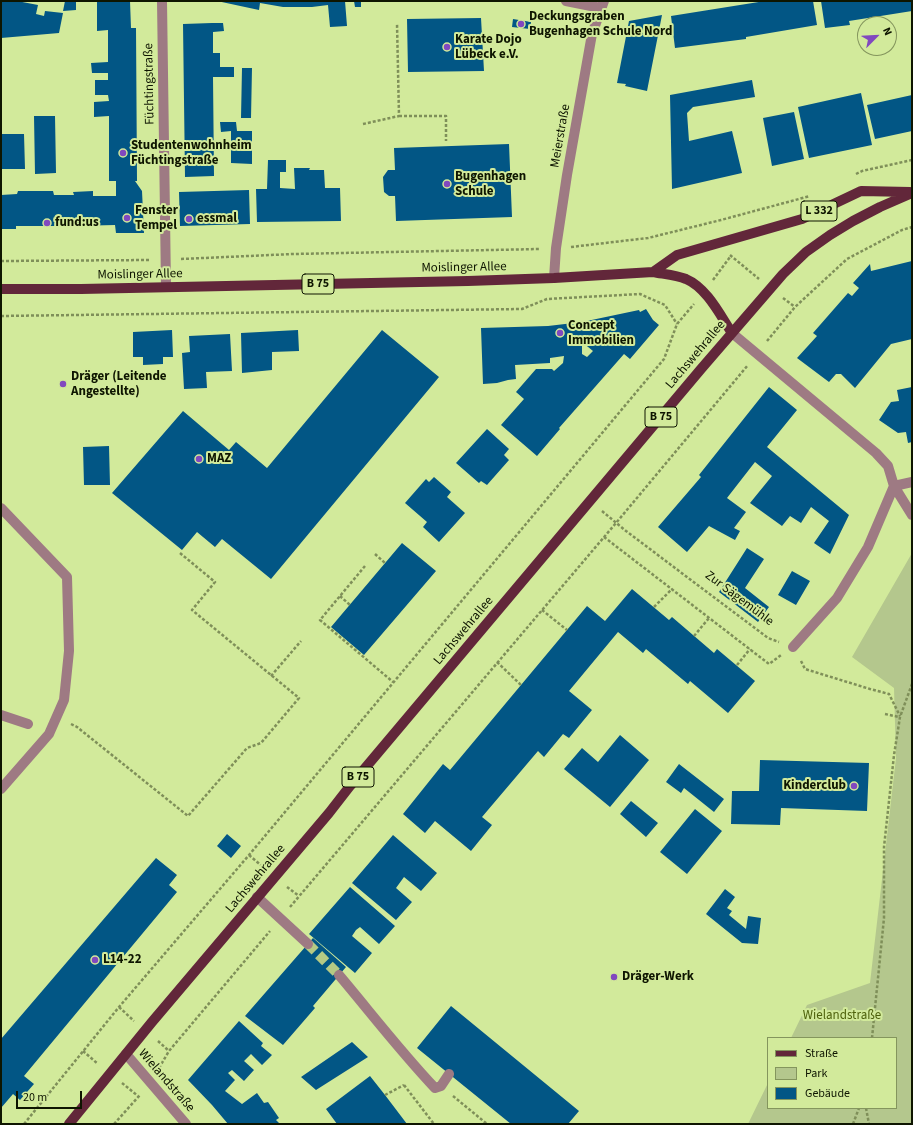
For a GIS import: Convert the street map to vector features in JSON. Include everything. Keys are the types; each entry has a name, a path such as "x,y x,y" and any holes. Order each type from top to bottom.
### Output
{"main road":[{"name":"L 332","path":"652,272 677,255 802,219 861,192 912,193"},
{"name":"Lachswehrallee","path":"69,1124 152,1022 770,288 806,252 830,235 880,207 912,193"},
{"name":"Moislinger Allee","path":"1,289 81,289 468,281 554,278 652,272"},
{"name":"B 75","path":"652,272 684,278 692,282 704,292 732,333"}],"street":[{"name":"Füchtingstraße","path":"162,1 166,287"},
{"path":"566,1 603,4"},
{"name":"Meierstraße","path":"554,278 556,248 567,175 592,34 603,4"},
{"path":"732,333 756,355 876,453 888,466 894,486 912,515"},
{"path":"894,486 912,482"},
{"path":"793,646 837,598 868,547 894,486"},
{"path":"1,508 67,577 69,651 64,700 49,734 1,789"},
{"path":"1,715 28,724"},
{"path":"257,897 308,944"},
{"path":"340,975 435,1088 440,1086 449,1074"},
{"name":"Wielandstraße","path":"126,1054 186,1124"}],"path":[{"path":"397,23 399,116"},
{"path":"363,124 399,116 446,116 446,142"},
{"path":"856,175 862,171 912,160"},
{"path":"1,261 165,260 293,254 556,248 648,238 817,194"},
{"path":"150,1082 169,1051 616,523 795,307 847,259 902,230 912,227"},
{"path":"1,316 522,308 547,299 640,294 665,306 677,324 664,359 249,855 119,1007 24,1124"},
{"name":"Zur Sägemühle","path":"590,501 616,523 768,638 793,646"},
{"path":"604,536 769,664 793,646 805,669 889,694 900,717"},
{"path":"56,717 77,727 188,816 247,748 261,743 299,698 192,610 215,582 180,553"},
{"path":"374,554 384,563"},
{"path":"365,566 320,620 393,682"},
{"path":"654,608 672,589"},
{"path":"340,596 350,604"},
{"path":"542,610 567,630"},
{"path":"694,636 710,618"},
{"path":"271,676 301,641"},
{"path":"737,665 750,649"},
{"path":"498,662 521,685"},
{"path":"872,1037 884,918 884,847 894,755 900,717 912,684"},
{"path":"885,714 900,717"},
{"path":"385,1095 404,1085 421,1073"},
{"path":"404,1085 434,1124"},
{"path":"440,1086 487,1124"},
{"path":"114,1124 138,1096"},
{"path":"853,1124 859,1109"},
{"path":"866,1109 870,1124"}],"green space":[{"path":"912,553 912,1124 748,1124 767,1085 767,1109 897,1109 897,1037 791,1037 807,1005 870,983 896,758 894,688 852,657"}],"building":[{"path":"1,1 17,1 38,5 36,14 44,16 45,11 63,13 59,33 1,38"},
{"path":"65,1 76,1 76,10 63,11"},
{"path":"97,1 130,1 131,28 136,28 137,181 135,181 142,191 144,233 116,233 115,225 16,226 16,229 1,229 1,195 17,194 18,191 53,191 54,195 74,195 73,192 93,191 93,196 116,196 116,181 109,181 109,116 94,117 94,102 109,101 108,95 95,95 95,80 108,80 108,73 92,73 91,63 108,62 108,30 97,31"},
{"path":"217,1 345,1 347,26 330,27 328,5 312,7 283,7 260,3 259,10"},
{"path":"354,1 361,1 361,7 355,7"},
{"path":"765,1 813,1 817,25 746,37 746,39 675,48 671,16"},
{"path":"821,1 912,1 912,11 880,16 857,16 857,20 849,21 850,25 825,28"},
{"path":"662,15 647,91 625,86 626,84 617,83 629,21"},
{"path":"481,18 484,71 408,72 407,19"},
{"name":"Deckungsgraben Bugenhagen Schule Nord","path":"513,19 531,22 530,29 512,27"},
{"path":"223,23 224,31 213,32 213,53 220,53 220,67 234,67 234,77 213,77 214,176 185,177 183,24"},
{"path":"242,68 252,68 251,118 241,118"},
{"path":"752,80 755,97 693,107 687,113 689,141 732,131 742,173 672,189 670,95"},
{"path":"861,93 872,145 809,158 798,107"},
{"path":"912,95 912,131 875,139 867,105"},
{"path":"794,112 804,159 772,166 763,118"},
{"path":"34,116 55,116 56,173 35,174"},
{"path":"220,122 236,122 237,131 252,131 252,164 231,163 231,131 221,132"},
{"path":"1,134 24,134 25,169 1,169"},
{"name":"Bugenhagen Schule","path":"509,144 512,217 396,221 395,196 389,196 384,192 383,177 388,170 395,170 394,148"},
{"path":"268,160 286,160 286,172 280,172 280,188 295,189 294,168 324,170 325,188 340,188 341,221 257,222 256,189 267,189"},
{"path":"249,190 250,224 180,226 179,192"},
{"path":"912,261 912,339 891,344 855,388 841,374 836,374 829,382 797,358 817,336 813,333 848,293 852,296 859,288 853,283 870,264 871,271"},
{"path":"646,309 653,320 659,325 630,359 624,354 559,428 560,429 537,456 501,425 524,399 516,392 536,369 552,369 554,371 563,363 564,356 550,358 550,363 515,365 516,379 483,384 481,328 548,326 582,322 639,310 640,312","holes":["582,342 593,351 587,357 582,354"]},
{"path":"172,330 173,357 163,357 163,364 143,365 143,357 133,357 133,332"},
{"path":"298,330 299,351 272,352 272,370 242,373 241,333"},
{"name":"MAZ","path":"382,330 439,377 271,579 222,539 215,547 197,532 182,550 112,493 183,411 229,450 236,442 267,468"},
{"path":"230,334 232,371 206,372 207,388 184,389 182,353 190,352 189,336"},
{"path":"769,387 797,410 767,447 849,515 830,554 814,543 829,521 811,507 801,523 790,516 782,526 750,503 772,476 755,462 727,498 746,512 734,528 740,531 735,540 709,526 687,552 658,527 701,477 699,475"},
{"path":"912,387 912,442 908,443 906,432 898,433 879,420 891,402 899,401 897,390"},
{"path":"487,429 509,449 504,455 509,460 487,485 481,481 479,483 456,463"},
{"path":"109,446 110,485 84,485 83,447"},
{"path":"434,477 451,492 447,497 465,513 439,542 423,527 427,522 405,503 426,479 429,482"},
{"path":"402,543 436,571 364,655 331,627"},
{"path":"747,548 764,559 745,588 769,607 758,622 719,592"},
{"path":"792,571 810,581 796,605 778,595"},
{"path":"632,589 669,620 672,617 714,653 717,649 755,681 728,713 690,681 688,684 646,649 643,653 618,632 569,691 592,710 569,738 563,734 544,757 538,751 482,817 492,825 471,851 435,821 425,833 403,814 443,764 450,770 587,606 605,621"},
{"path":"620,735 649,760 610,807 564,769 582,748 598,762"},
{"path":"760,760 869,763 867,811 781,808 780,825 731,824 732,791 759,791"},
{"path":"679,764 724,799 714,812 684,788 681,793 666,782"},
{"path":"631,801 658,823 646,837 620,814"},
{"path":"695,809 722,831 687,874 660,852"},
{"path":"227,834 241,846 231,858 217,846"},
{"path":"393,835 437,873 421,891 404,877 396,888 412,902 396,920 352,883"},
{"name":"L14-22","path":"156,858 177,875 169,885 177,892 24,1076 34,1084 20,1100 13,1094 1,1108 1,1039"},
{"path":"350,887 395,926 379,944 360,927 356,930 352,936 372,953 355,973 309,934"},
{"path":"725,889 735,897 727,908 732,911 729,915 746,929 748,916 761,918 758,944 742,943 706,914"},
{"path":"313,938 346,967 313,1006 315,1008 283,1045 245,1016"},
{"path":"451,1006 579,1111 568,1124 511,1124 417,1048"},
{"path":"239,1021 263,1043 261,1046 272,1055 262,1065 251,1054 244,1061 254,1070 244,1081 232,1070 228,1073 235,1080 225,1091 242,1104 257,1093 264,1103 268,1102 279,1118 276,1120 280,1124 228,1124 188,1080"},
{"path":"352,1042 368,1057 316,1090 301,1077"},
{"path":"370,1076 407,1124 337,1124 326,1109"}],"tunnel":[{"path":"308,944 339,975"}],"place":[{"name":"Deckungsgraben Bugenhagen Schule Nord","path":"521,24"},
{"name":"Karate Dojo Lübeck e.V.","path":"447,47"},
{"name":"Studentenwohnheim Füchtingstraße","path":"123,153"},
{"name":"Bugenhagen Schule","path":"447,184"},
{"name":"Fenster Tempel","path":"127,218"},
{"name":"essmal","path":"189,219"},
{"name":"fund:us","path":"47,223"},
{"name":"Concept Immobilien","path":"560,333"},
{"name":"Dräger (Leitende Angestellte)","path":"63,384"},
{"name":"MAZ","path":"199,459"},
{"name":"Kinderclub","path":"854,786"},
{"name":"L14-22","path":"95,960"},
{"name":"Dräger-Werk","path":"614,977"}]}
